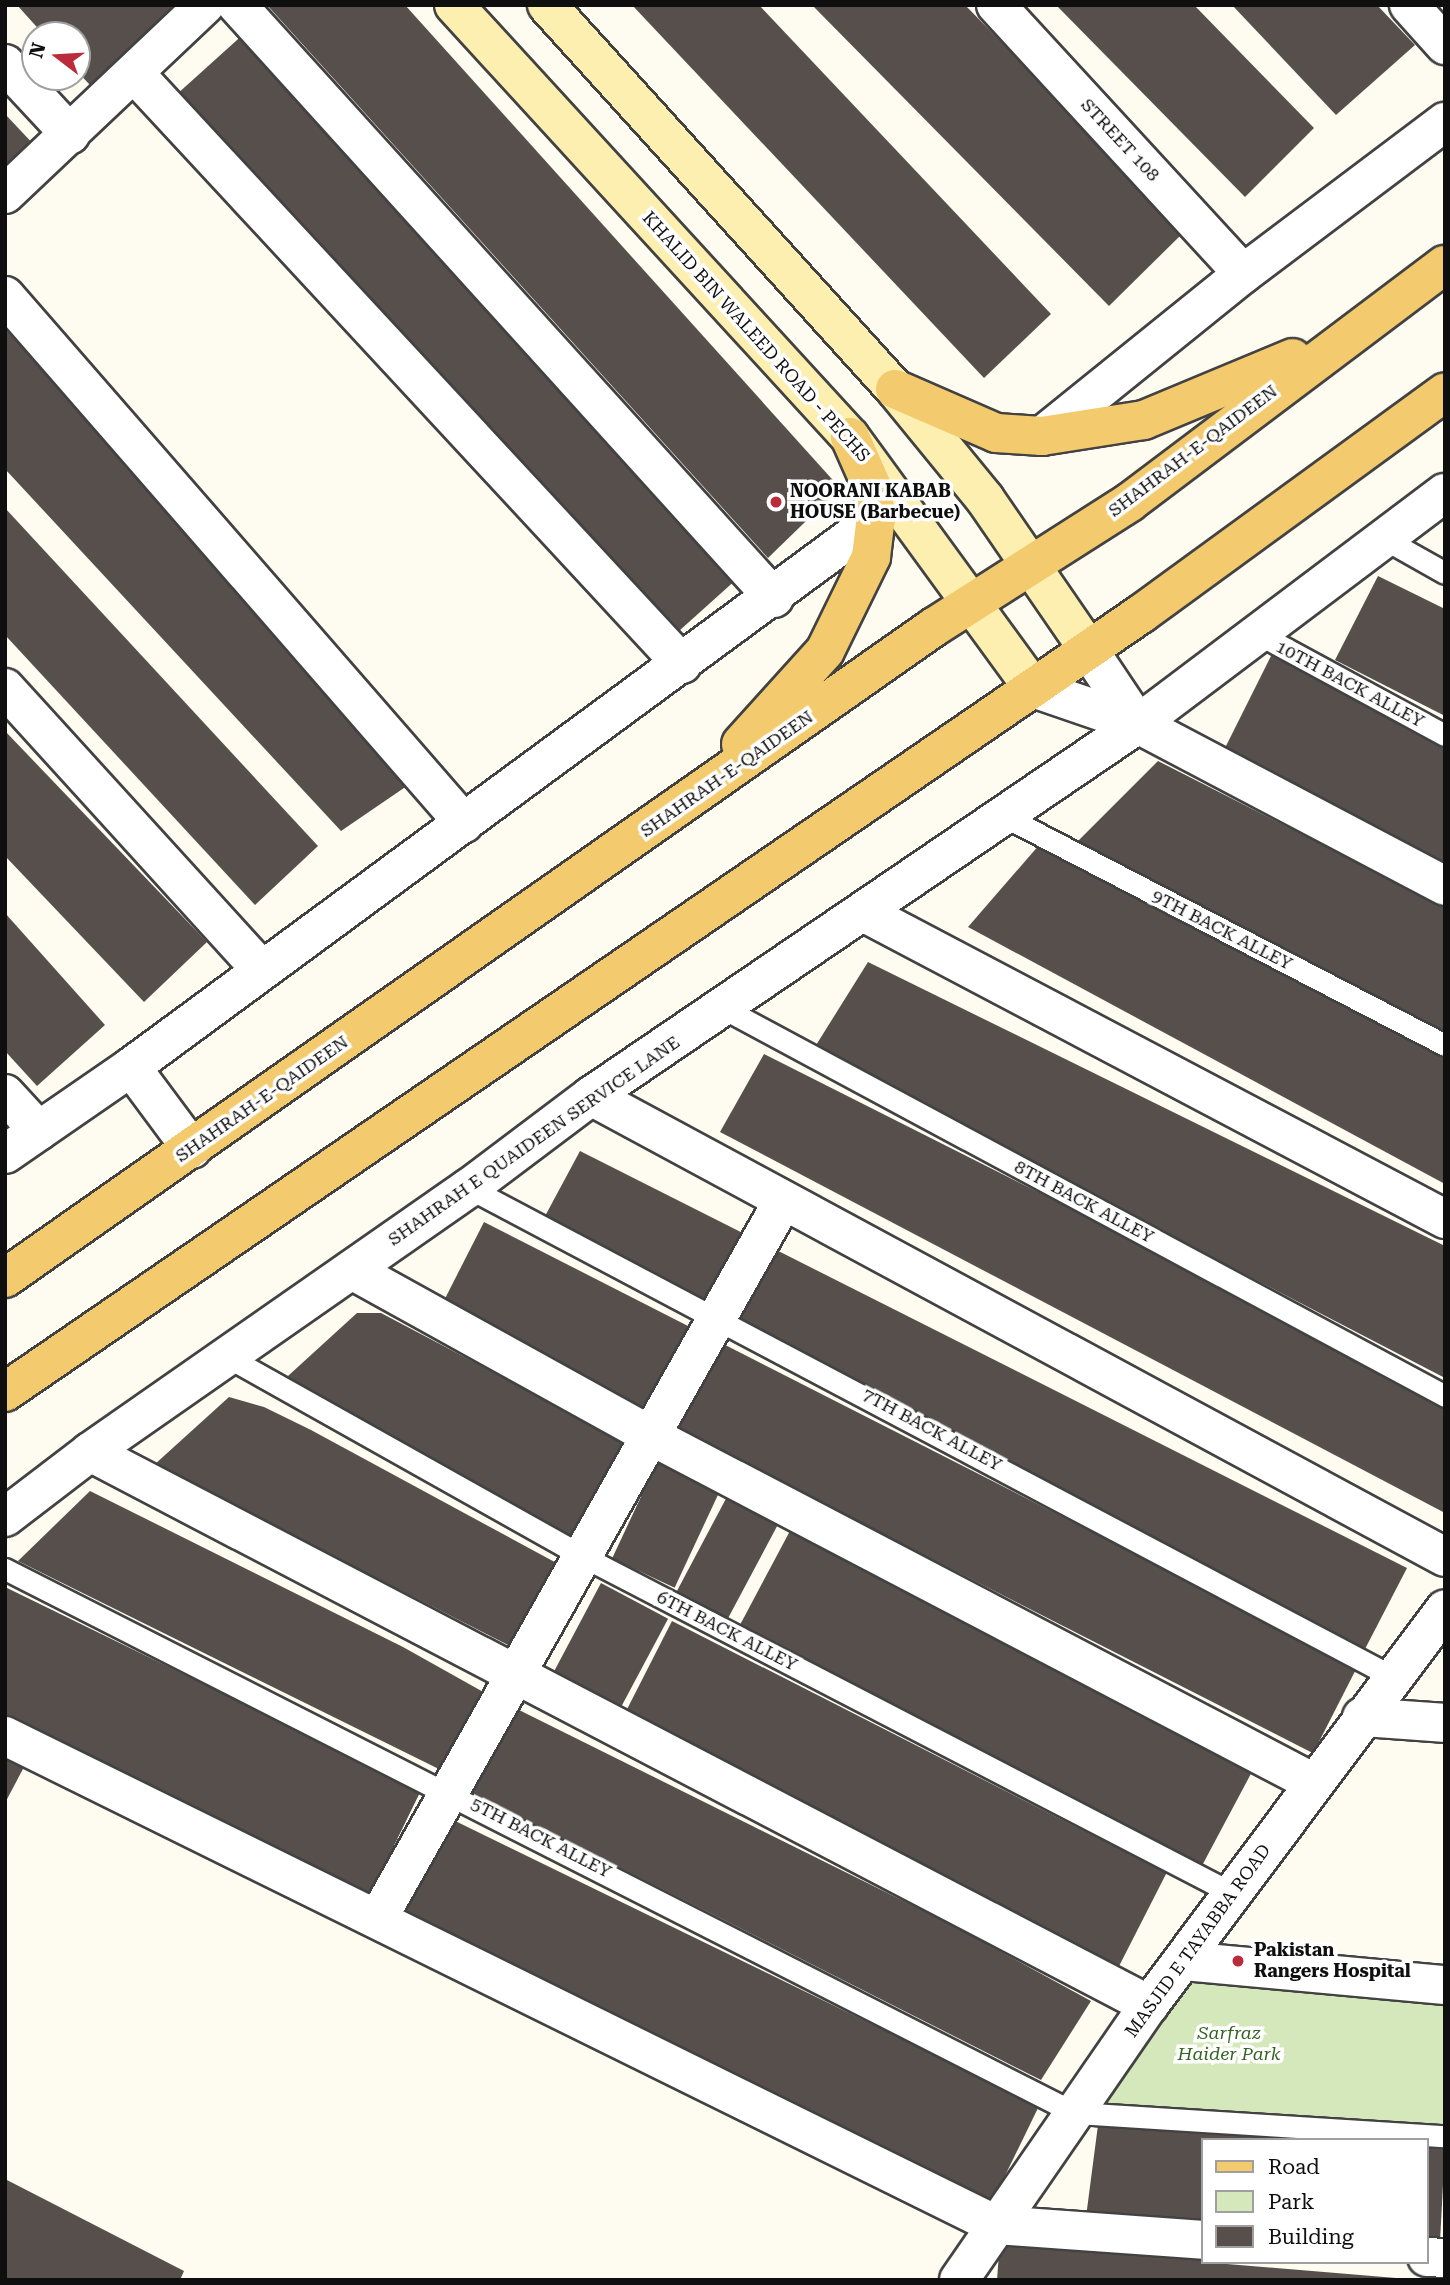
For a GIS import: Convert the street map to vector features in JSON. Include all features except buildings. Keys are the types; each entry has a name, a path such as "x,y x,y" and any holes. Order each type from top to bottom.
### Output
{"main road":[{"name":"KHALID BIN WALEED ROAD - PECHS","path":"454,5 850,438 972,601 1033,688"},
{"path":"547,5 895,389 1031,562 1088,649"},
{"name":"SHAHRAH-E-QAIDEEN","path":"5,1278 972,601 1130,502 1353,331 1445,265"},
{"path":"895,389 996,433 1042,436 1144,420 1353,331"},
{"path":"5,1392 1033,688 1445,392"},
{"path":"566,887 730,756 825,651 871,557 876,519 873,489 850,438"}],"street":[{"path":"5,194 205,5"},
{"path":"237,5 774,598"},
{"name":"STREET 108","path":"996,5 1243,274"},
{"path":"1409,5 1445,45"},
{"path":"5,64 69,134"},
{"path":"134,73 682,664"},
{"path":"1042,436 1243,274 1445,122"},
{"path":"5,296 464,823"},
{"name":"SHAHRAH E QUAIDEEN SERVICE LANE","path":"5,1517 90,1452 469,1188 591,1096 863,912 1000,814 1138,724 1255,632 1445,493"},
{"path":"5,1154 131,1067 261,969 774,598 876,519"},
{"path":"1088,649 1138,724"},
{"path":"5,688 261,969"},
{"path":"1033,688 1138,724 1445,886"},
{"path":"863,912 1445,1219"},
{"path":"131,1067 192,1149"},
{"path":"5,1094 39,1131"},
{"path":"591,1096 1445,1557"},
{"path":"378,1918 516,1672 653,1437 783,1201"},
{"path":"352,1269 653,1437 1314,1783"},
{"path":"90,1452 516,1672 1149,2006"},
{"name":"MASJID E TAYABBA ROAD","path":"959,2280 1149,2006 1445,1609"},
{"path":"1362,1717 1445,1723"},
{"path":"5,1736 996,2225 1202,2240"},
{"path":"1184,1961 1445,1985"}],"lane":[{"path":"1383,538 1445,573"},
{"name":"10TH BACK ALLEY","path":"1255,632 1445,735"},
{"name":"9TH BACK ALLEY","path":"1000,814 1445,1045"},
{"name":"8TH BACK ALLEY","path":"723,1008 1445,1396"},
{"name":"7TH BACK ALLEY","path":"469,1188 720,1317 1393,1676"},
{"name":"6TH BACK ALLEY","path":"226,1356 584,1557 1234,1894"},
{"name":"5TH BACK ALLEY","path":"5,1569 450,1791 1074,2113"},
{"path":"1074,2113 1445,2136"}],"green space":[{"name":"Sarfraz Haider Park","path":"1184,1961 1445,1985 1445,2136 1075,2113"}],"place":[{"name":"NOORANI KABAB HOUSE (Barbecue)","path":"776,502"},
{"name":"Pakistan Rangers Hospital","path":"1238,1961"}]}
